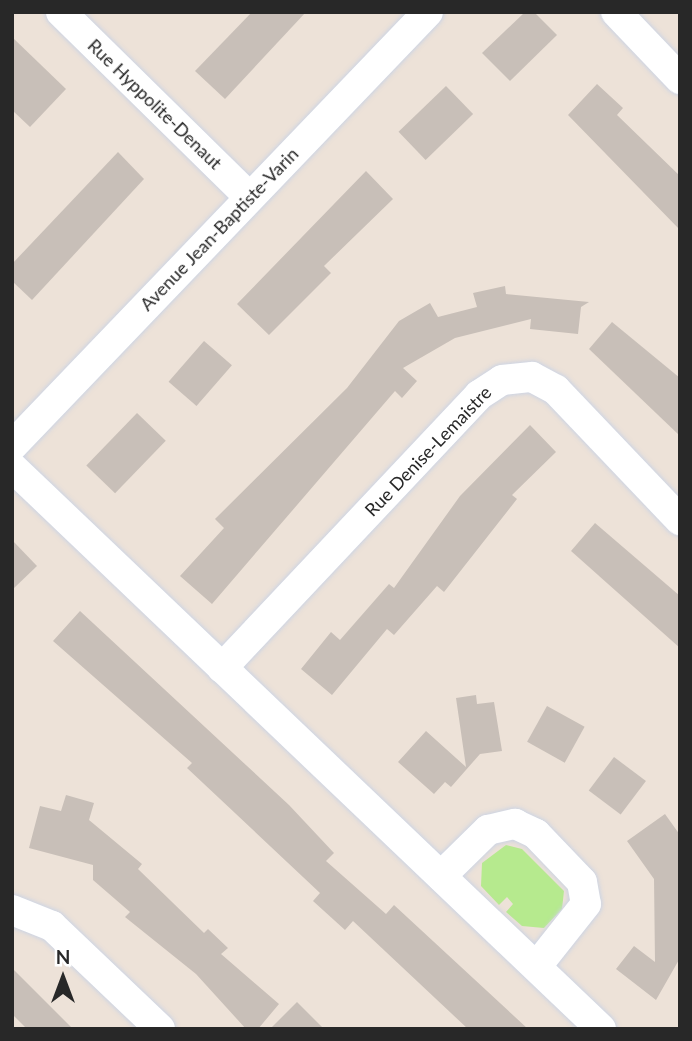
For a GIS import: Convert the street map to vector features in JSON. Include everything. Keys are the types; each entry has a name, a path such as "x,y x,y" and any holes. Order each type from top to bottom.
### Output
{"street":[{"name":"Rue Hyppolite-Denaut","path":"61,12 249,197"},
{"name":"Avenue Jean-Baptiste-Varin","path":"12,446 428,12"},
{"path":"616,12 680,79"},
{"name":"Rue Denise-Lemaistre","path":"222,668 479,395 502,380 532,377 556,390 680,520"},
{"path":"12,467 601,1029"},
{"path":"441,876 488,830 515,824 536,834 582,881 586,904 536,967"},
{"path":"12,910 42,918 160,1029"}],"green space":[{"path":"506,845 522,849 564,891 562,909 544,928 522,926 506,912 513,904 507,897 499,905 481,886 482,863"}],"building":[{"path":"252,12 306,12 225,99 195,71"},
{"path":"525,12 534,12 557,35 510,81 482,53"},
{"path":"12,37 66,89 30,127 12,110"},
{"path":"597,84 623,108 617,115 680,176 680,230 568,115"},
{"path":"446,86 473,114 426,160 399,132"},
{"path":"118,152 144,179 32,300 12,281 12,264"},
{"path":"366,171 393,199 324,266 331,273 269,335 237,304"},
{"path":"505,286 506,294 589,302 581,307 578,334 530,329 531,319 455,338 403,368 417,381 402,398 395,391 212,604 180,576 224,528 215,519 347,388 399,321 430,303 438,317 477,307 473,293"},
{"path":"612,322 680,378 680,436 589,349"},
{"path":"204,341 232,365 196,406 169,382"},
{"path":"137,413 166,441 115,493 86,466"},
{"path":"530,425 556,452 512,495 517,499 444,592 437,586 394,635 387,629 332,695 301,669 331,632 340,640 389,584 394,588 460,496"},
{"path":"595,523 680,596 680,648 571,551"},
{"path":"12,540 37,566 12,590"},
{"path":"80,611 289,805 334,853 326,861 386,914 394,905 528,1029 468,1029 353,921 345,930 313,901 320,893 187,768 192,763 53,641"},
{"path":"476,695 477,704 494,702 502,751 480,754 451,787 445,782 434,794 398,762 426,731 466,767 456,698"},
{"path":"547,706 585,727 565,763 527,742"},
{"path":"614,757 646,781 621,815 589,791"},
{"path":"66,795 94,803 89,820 142,864 138,869 204,933 208,929 228,948 221,954 279,1004 258,1029 246,1029 196,974 125,917 130,912 93,880 93,865 29,848 40,806 61,811"},
{"path":"665,814 680,835 680,958 656,1000 616,969 634,946 655,962 654,879 627,841"},
{"path":"12,968 73,1029 27,1029 12,1014"},
{"path":"297,1002 324,1029 270,1029"}]}
